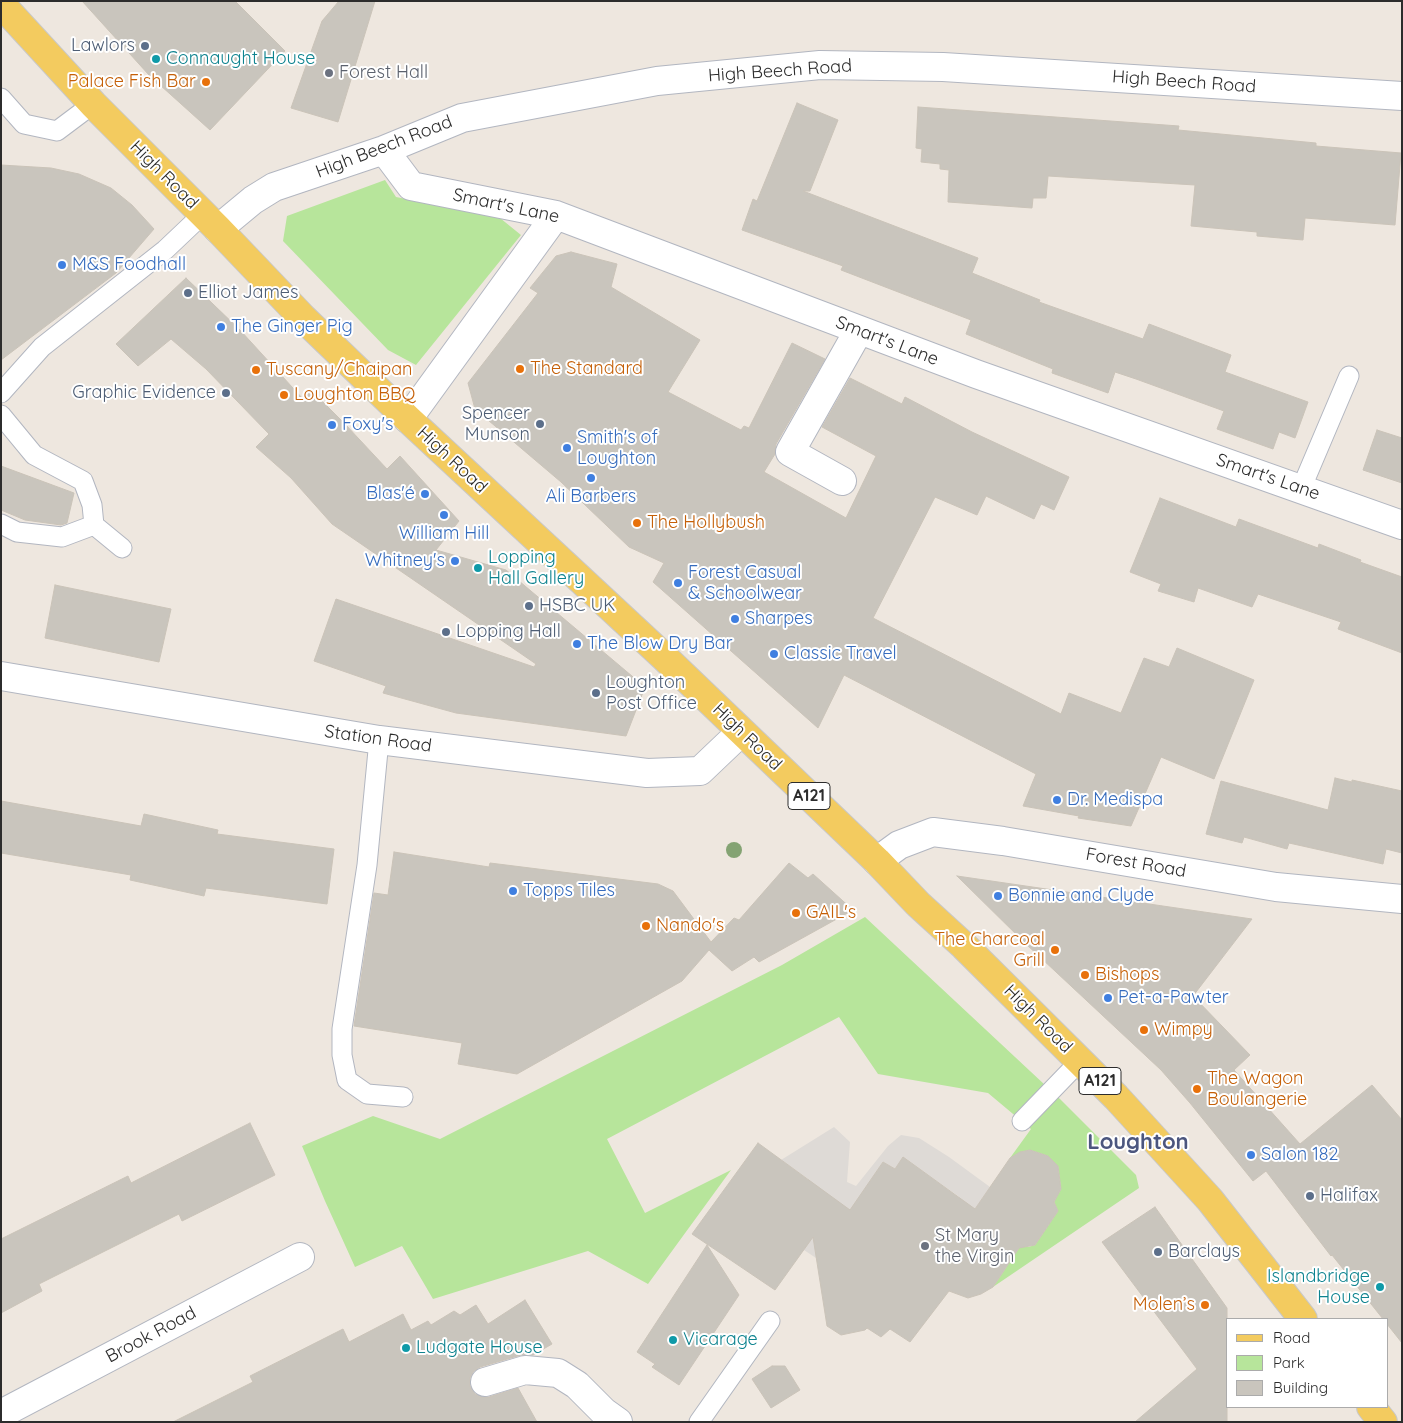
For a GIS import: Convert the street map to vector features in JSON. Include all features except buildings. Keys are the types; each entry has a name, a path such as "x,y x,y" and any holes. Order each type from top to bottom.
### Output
{"main road":[{"name":"High Road","path":"1,4 93,104 302,317 877,860 918,904 964,946 1116,1097 1210,1200 1302,1318"},
{"path":"1372,1408 1383,1422"}],"street":[{"name":"High Beech Road","path":"210,222 274,187 384,150 462,118 657,81 820,65 943,67 1402,96"},
{"name":"Smart's Lane","path":"384,150 412,186 556,215 985,378 1402,524"},
{"path":"408,419 556,215"},
{"path":"842,481 790,452 860,330"},
{"name":"Station Road","path":"1,676 379,740 647,773 700,771 741,732"},
{"name":"Forest Road","path":"877,860 899,845 933,832 1003,841 1276,887 1402,899"},
{"name":"Brook Road","path":"1,1414 300,1257"},
{"path":"485,1382 525,1370 558,1373 577,1385 604,1412 618,1422"}],"lane":[{"path":"1,98 24,124 57,131 93,104"},
{"path":"1,393 42,347 165,250 210,222"},
{"path":"1301,489 1349,376"},
{"path":"3,422 34,455 83,482 92,505 94,525 122,548"},
{"path":"1,524 17,532 62,537 94,525"},
{"path":"379,740 367,865 342,1029 342,1055 347,1080 367,1094 403,1097"},
{"path":"1022,1121 1080,1061"},
{"path":"699,1422 770,1321"}],"green space":[{"path":"385,180 396,197 500,218 521,235 416,365 388,350 283,241 287,216"},
{"path":"865,917 1060,1099 1136,1175 1139,1188 993,1287 1021,1245 1028,1247 1035,1245 1058,1211 1054,1202 1061,1189 1058,1166 1048,1156 1030,1150 1010,1158 1031,1129 988,1093 878,1074 839,1017 607,1139 645,1213 731,1170 648,1284 588,1251 433,1299 402,1246 355,1267 302,1146 373,1116 440,1139 782,965"}],"shaded area":[{"path":"834,1127 850,1142 847,1182 856,1186 888,1146 901,1135 919,1138 990,1187 969,1218 958,1196 903,1158 895,1169 883,1162 819,1260 804,1250 808,1179 781,1160"}],"place":[{"name":"Lawlors","path":"145,46"},
{"name":"Connaught House","path":"156,59"},
{"name":"Forest Hall","path":"329,73"},
{"name":"Palace Fish Bar","path":"206,82"},
{"name":"M&S Foodhall","path":"62,265"},
{"name":"Elliot James","path":"188,293"},
{"name":"The Ginger Pig","path":"221,327"},
{"name":"The Standard","path":"520,369"},
{"name":"Tuscany/Chaipan","path":"256,370"},
{"name":"Graphic Evidence","path":"226,393"},
{"name":"Loughton BBQ","path":"284,395"},
{"name":"Spencer Munson","path":"540,424"},
{"name":"Foxy's","path":"332,425"},
{"name":"Smith's of Loughton","path":"567,448"},
{"name":"Ali Barbers","path":"591,478"},
{"name":"Blas'é","path":"425,494"},
{"name":"William Hill","path":"444,515"},
{"name":"The Hollybush","path":"637,523"},
{"name":"Whitney's","path":"455,561"},
{"name":"Lopping Hall Gallery","path":"478,568"},
{"name":"Forest Casual & Schoolwear","path":"678,583"},
{"name":"HSBC UK","path":"529,606"},
{"name":"Sharpes","path":"735,619"},
{"name":"Lopping Hall","path":"446,632"},
{"name":"The Blow Dry Bar","path":"577,644"},
{"name":"Classic Travel","path":"774,654"},
{"name":"Loughton Post Office","path":"596,693"},
{"name":"Dr. Medispa","path":"1057,800"},
{"name":"Topps Tiles","path":"513,891"},
{"name":"Bonnie and Clyde","path":"998,896"},
{"name":"GAIL's","path":"796,913"},
{"name":"Nando's","path":"646,926"},
{"name":"The Charcoal Grill","path":"1055,950"},
{"name":"Bishops","path":"1085,975"},
{"name":"Pet-a-Pawter","path":"1108,998"},
{"name":"Wimpy","path":"1144,1030"},
{"name":"The Wagon Boulangerie","path":"1197,1089"},
{"name":"Salon 182","path":"1251,1155"},
{"name":"Halifax","path":"1310,1196"},
{"name":"St Mary the Virgin","path":"925,1246"},
{"name":"Barclays","path":"1158,1252"},
{"name":"Islandbridge House","path":"1380,1287"},
{"name":"Molen’s","path":"1205,1305"},
{"name":"Vicarage","path":"673,1340"},
{"name":"Ludgate House","path":"406,1348"}],"district":[{"name":"Loughton","path":"1138,1142"}]}
